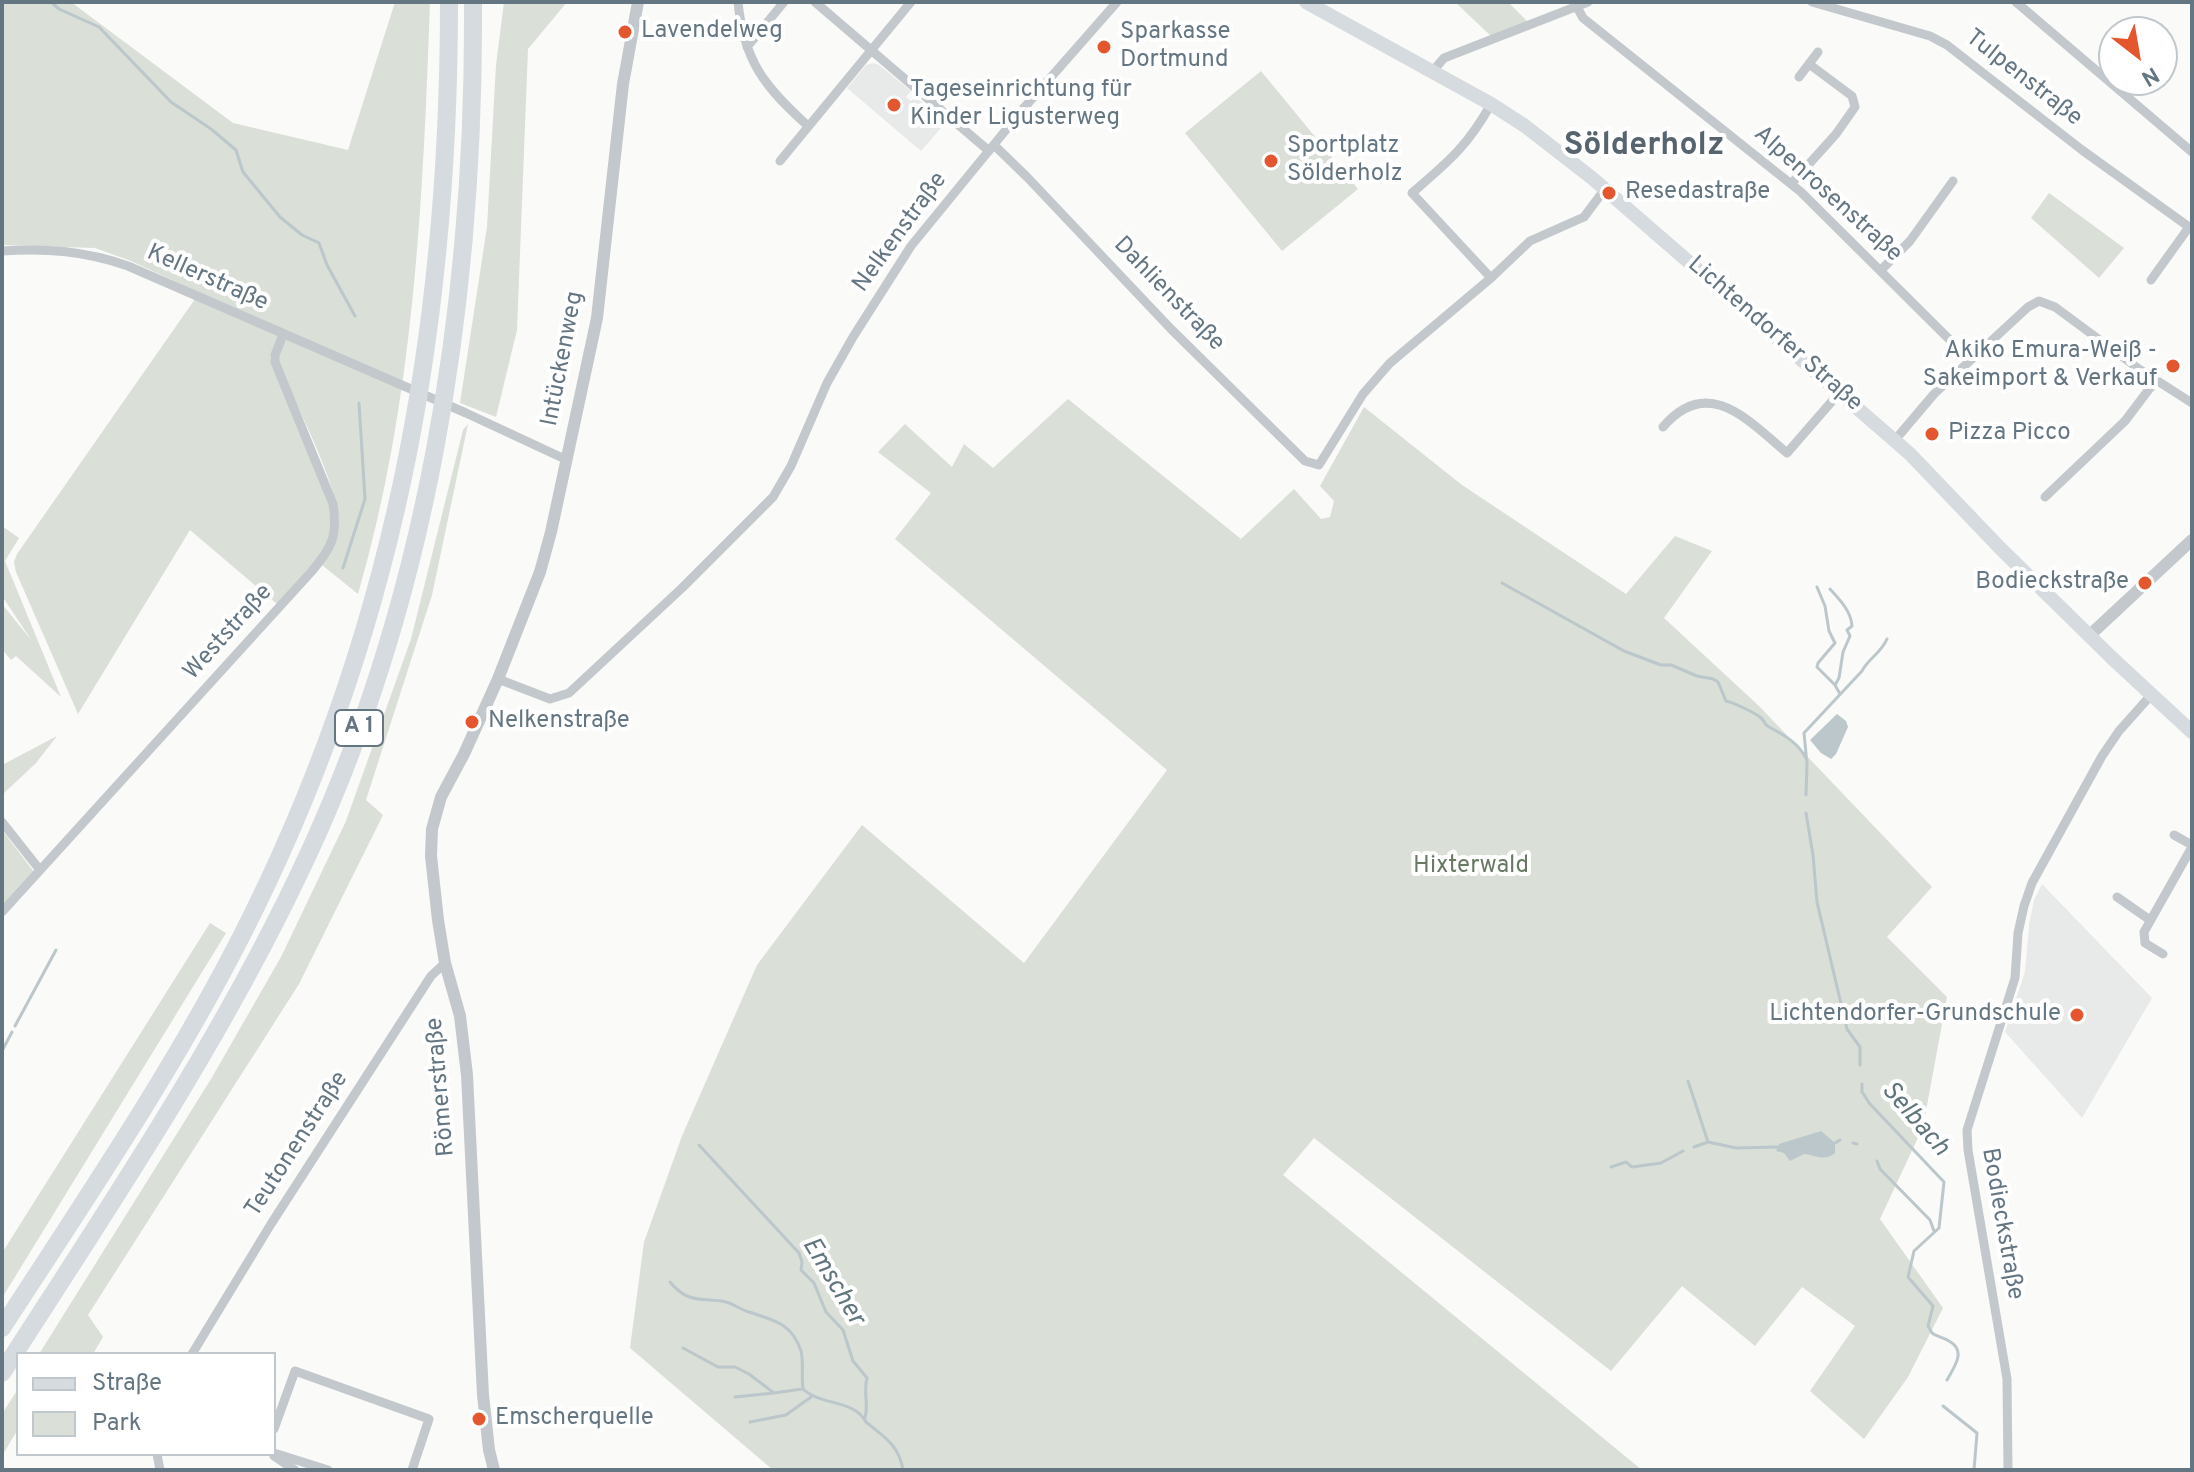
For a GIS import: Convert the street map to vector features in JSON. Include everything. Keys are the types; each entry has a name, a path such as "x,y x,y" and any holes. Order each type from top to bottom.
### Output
{"highway":[{"name":"A 1","path":"2,1328 136,1119 240,939 297,818 352,674 381,580 394,525 427,346 443,185 449,2"},
{"name":"A 1","path":"2,1373 170,1110 264,945 331,802 381,663 418,531 433,462 450,348 466,193 473,2"}],"main road":[{"name":"Lichtendorfer Straße","path":"1306,2 1491,104 1535,133 1605,189 1895,440 2192,732"}],"street":[{"name":"Intückenweg","path":"482,712 540,572 567,460 597,318 623,84 638,2"},
{"path":"738,2 747,47 758,72 773,93 808,126"},
{"path":"747,47 784,2"},
{"name":"Dahlienstraße","path":"815,2 1027,177 1171,329 1305,461 1319,465 1350,413 1386,367 1491,278"},
{"path":"780,161 911,2"},
{"name":"Nelkenstraße","path":"498,679 550,699 569,693 682,588 764,506 791,466 827,383 911,246 1117,2"},
{"path":"1432,72 1444,58 1588,2"},
{"name":"Tulpenstraße","path":"1812,2 1930,36 1947,45 2072,142 2191,228 2151,280"},
{"path":"2016,2 2192,152"},
{"name":"Alpenrosenstraße","path":"1577,7 1583,18 1791,184 1970,360"},
{"path":"1799,77 1818,52"},
{"path":"1791,184 1836,134 1855,107 1852,96 1809,64"},
{"path":"1491,104 1473,135 1455,156 1412,193 1491,278 1530,241 1584,217 1605,189"},
{"path":"1881,270 1910,241 1953,181"},
{"name":"Kellerstraße","path":"2,251 67,250 98,255 195,294 567,460"},
{"path":"1895,440 1934,394 2028,307 2039,301 2055,307 2192,403"},
{"name":"Weststraße","path":"2,912 312,571 332,545 335,527 333,504 275,362 283,335"},
{"path":"2045,497 2125,421 2156,380"},
{"path":"1663,427 1682,409 1717,404 1735,409 1787,453 1840,392"},
{"path":"2090,635 2192,540"},
{"name":"Bodieckstraße","path":"2008,1470 2007,1379 1967,1130 2015,978 2018,933 2032,883 2102,756 2119,731 2152,694"},
{"name":"Römerstraße","path":"482,712 441,797 432,829 434,890 445,963 460,1016 464,1049 483,1395 494,1470"},
{"path":"2,822 40,870"},
{"path":"2163,954 2143,939 2150,920 2192,846 2174,835"},
{"path":"2117,897 2150,920"},
{"name":"Teutonenstraße","path":"193,1352 271,1224 431,976 445,963"},
{"path":"276,1423 295,1371 429,1419 412,1470"},
{"path":"276,1454 327,1470"},
{"path":"276,1455 295,1470"}],"shaded area":[{"name":"Tageseinrichtung für Kinder Ligusterweg","path":"873,63 911,91 906,97 911,101 915,97 923,103 917,110 923,115 929,108 936,114 933,119 942,127 921,151 847,88 866,65"},
{"path":"1837,714 1848,727 1831,759 1810,740"},
{"name":"Lichtendorfer-Grundschule","path":"2042,884 2152,998 2082,1118 2005,1032 2025,972 2029,925 2034,900"},
{"path":"1821,1131 1835,1143 1835,1153 1831,1156 1824,1158 1804,1154 1790,1161 1784,1153 1776,1151 1779,1144"}],"green space":[{"path":"2,2 71,2 233,123 348,150 395,2 430,2 419,226 404,375 377,522 358,594 322,565 337,537 337,510 315,444 277,363 286,333 131,261 95,248 2,245"},
{"path":"504,2 567,2 528,49 517,330 496,417 460,403 487,227 496,65"},
{"path":"1455,2 1508,2 1529,23 1491,36"},
{"name":"Sportplatz Sölderholz","path":"1261,71 1358,189 1282,251 1185,133"},
{"path":"2049,193 2124,248 2099,278 2031,218"},
{"path":"195,299 280,336 270,358 329,505 328,540 323,552 277,604 190,530 78,714 14,562"},
{"name":"Hixterwald","path":"1068,399 1241,539 1294,489 1321,519 1330,517 1334,501 1320,486 1364,407 1462,485 1626,594 1675,536 1712,551 1664,618 1759,706 1932,887 1887,937 1947,997 1923,1127 1880,1219 1943,1308 1908,1377 1864,1439 1810,1391 1855,1326 1802,1287 1755,1346 1682,1286 1611,1371 1314,1138 1283,1175 1642,1470 773,1470 630,1348 644,1242 682,1136 757,965 862,825 1024,963 1167,770 895,539 931,493 878,452 905,424 952,467 964,444 993,468"},
{"path":"468,424 432,595 366,800 383,815 299,984 88,1315 103,1337 94,1352 40,1352 211,1079 281,957 346,821 411,639 463,430"},
{"path":"2,526 19,538 5,561 61,697 16,656 11,660 2,649 2,604 32,641 2,596"},
{"path":"57,736 36,763 2,795 2,765"},
{"path":"2,830 34,872 2,906"},
{"path":"210,923 226,933 2,1298 2,1253"},
{"path":"16,1392 16,1432 2,1456 2,1414"}],"waterway":[{"path":"51,2 59,9 99,27 171,102 236,150 243,172 280,217 302,235 319,243 327,265 355,316"},
{"path":"343,568 365,499 359,403"},
{"path":"1502,583 1624,651 1713,679 1718,682 1726,701 1763,719 1767,726 1795,744 1807,760"},
{"path":"1817,587 1835,643 1817,667 1834,684"},
{"path":"1830,589 1847,611 1852,626 1847,630 1850,636 1835,685 1840,694"},
{"name":"Selbach","path":"1806,795 1804,733 1862,671 1887,639"},
{"name":"Selbach","path":"1806,813 1817,902 1847,1029 1860,1047 1860,1065"},
{"path":"15,1026 56,950"},
{"path":"2,1051 12,1032"},
{"path":"1688,1081 1708,1142"},
{"name":"Selbach","path":"1862,1084 1862,1092 1870,1104 1944,1182 1939,1228 1914,1251 1908,1277 1933,1306 1928,1326 1932,1333 1949,1341 1957,1349 1957,1359 1947,1380"},
{"path":"1835,1143 1840,1140"},
{"path":"1708,1142 1736,1148 1777,1147"},
{"path":"1694,1147 1708,1142"},
{"path":"1853,1143 1857,1144"},
{"name":"Emscher","path":"699,1145 799,1253 801,1270 814,1283 826,1312 843,1330 853,1361 867,1378 865,1418"},
{"path":"1611,1167 1626,1162 1632,1167 1661,1163 1683,1151"},
{"path":"1877,1161 1880,1169 1930,1220 1934,1231"},
{"name":"Emscher","path":"670,1282 690,1297 729,1303 787,1328 801,1351 803,1389 861,1415 894,1448 903,1470"},
{"path":"683,1348 718,1367 735,1367 774,1393 802,1389"},
{"path":"735,1397 774,1393"},
{"path":"750,1422 786,1415 811,1397"},
{"name":"Selbach","path":"1943,1406 1977,1433 1974,1470"}],"place":[{"name":"Lavendelweg","path":"625,32"},
{"name":"Sparkasse Dortmund","path":"1104,47"},
{"name":"Tageseinrichtung für Kinder Ligusterweg","path":"894,105"},
{"name":"Sportplatz Sölderholz","path":"1271,161"},
{"name":"Resedastraße","path":"1609,193"},
{"name":"Akiko Emura-Weiß - Sakeimport & Verkauf","path":"2173,366"},
{"name":"Pizza Picco","path":"1932,434"},
{"name":"Bodieckstraße","path":"2145,583"},
{"name":"Nelkenstraße","path":"472,722"},
{"name":"Lichtendorfer-Grundschule","path":"2077,1015"},
{"name":"Emscherquelle","path":"479,1419"}],"district":[{"name":"Sölderholz","path":"1644,148"}]}
